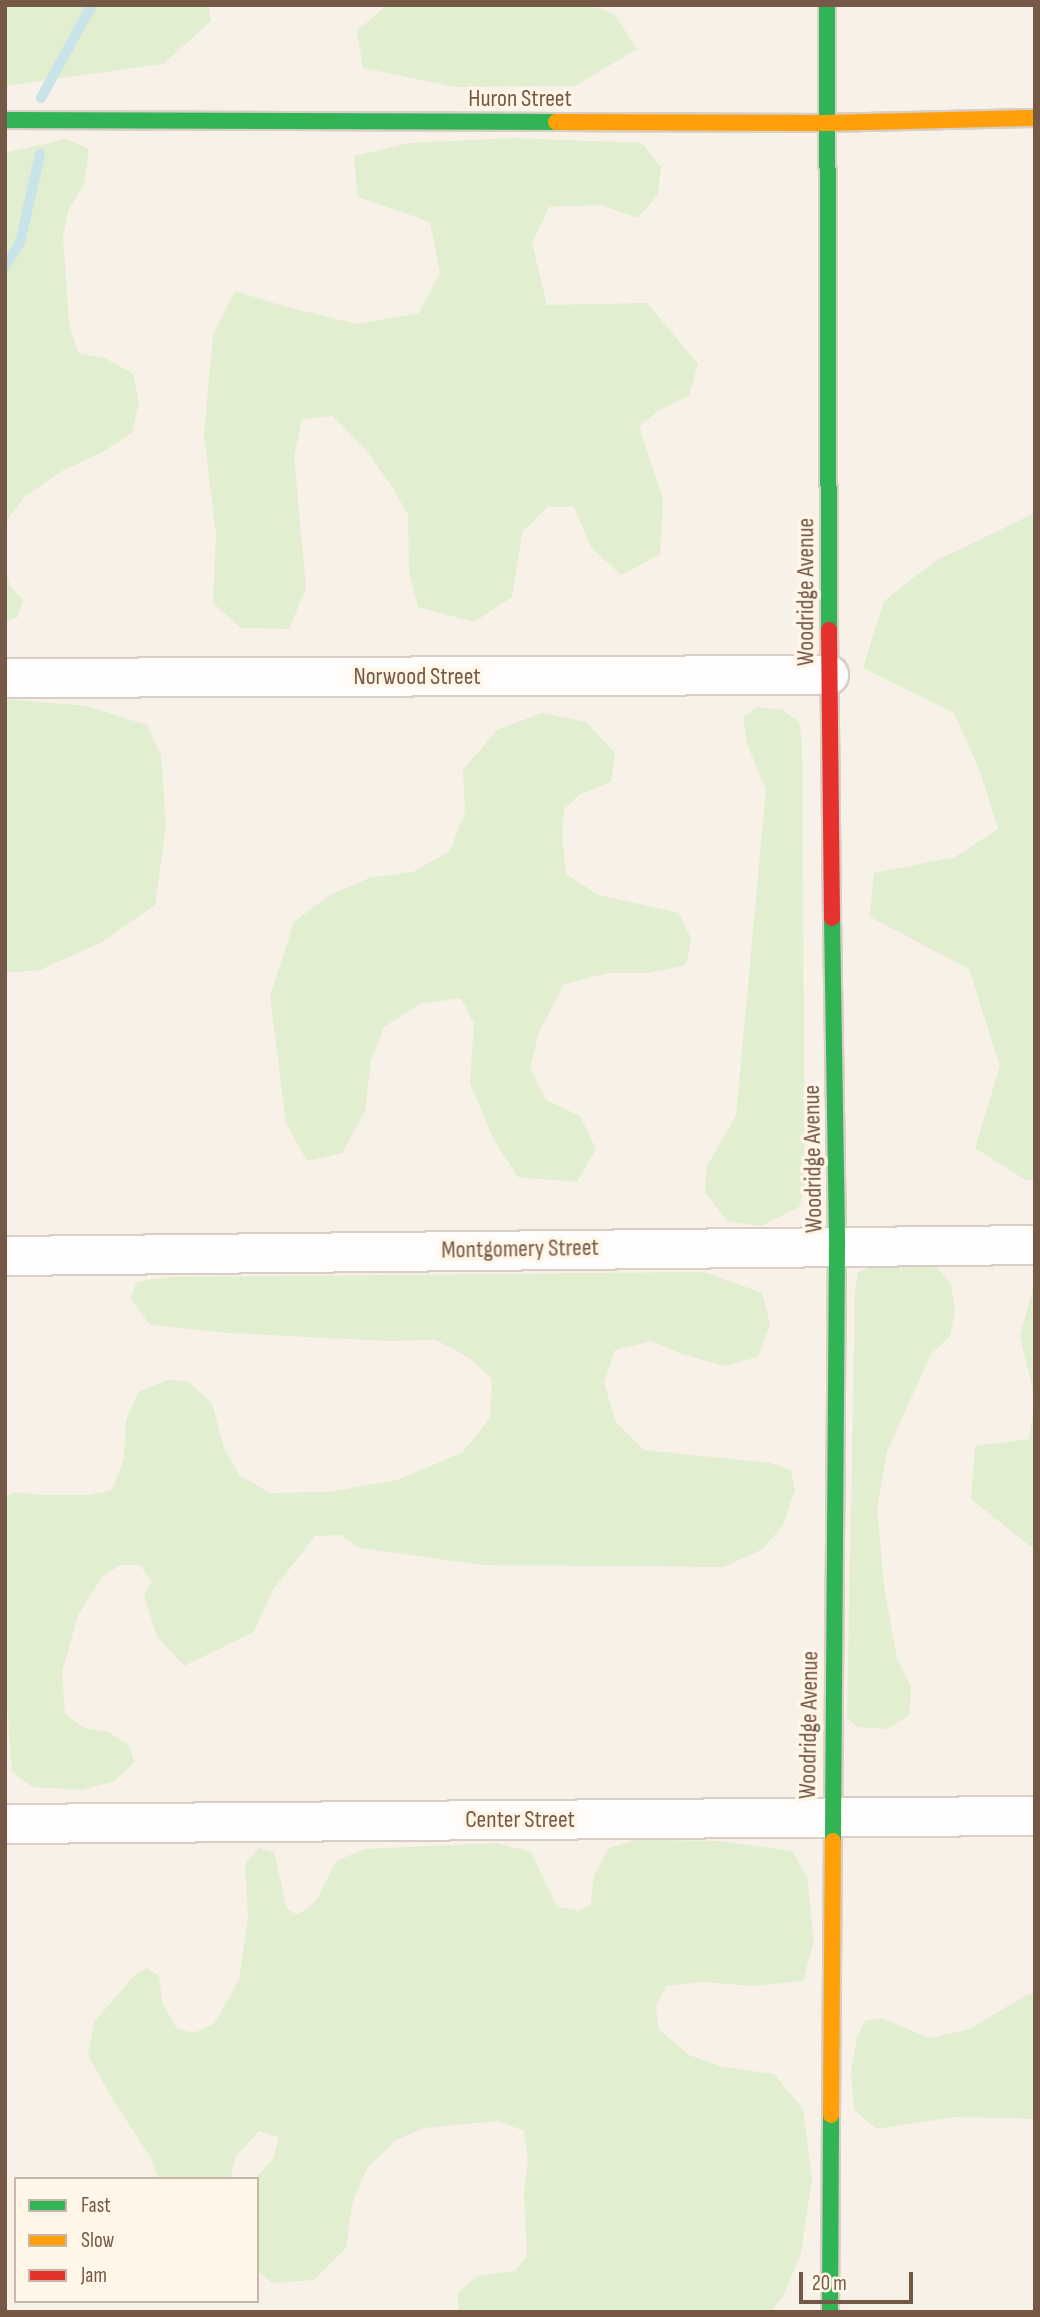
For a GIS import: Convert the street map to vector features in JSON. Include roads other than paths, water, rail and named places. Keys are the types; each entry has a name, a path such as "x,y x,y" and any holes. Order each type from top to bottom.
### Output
{"street":[{"name":"Woodridge Avenue","path":"827,5 829,675 837,1246 831,1818 830,2312"},
{"name":"Huron Street","path":"5,120 826,123 1035,118"},
{"name":"Norwood Street","path":"5,678 829,675"},
{"name":"Montgomery Street","path":"5,1256 1035,1245"},
{"name":"Center Street","path":"5,1824 1035,1816"}],"waterway":[{"path":"41,98 92,5"},
{"path":"5,266 20,243 40,154"}]}
